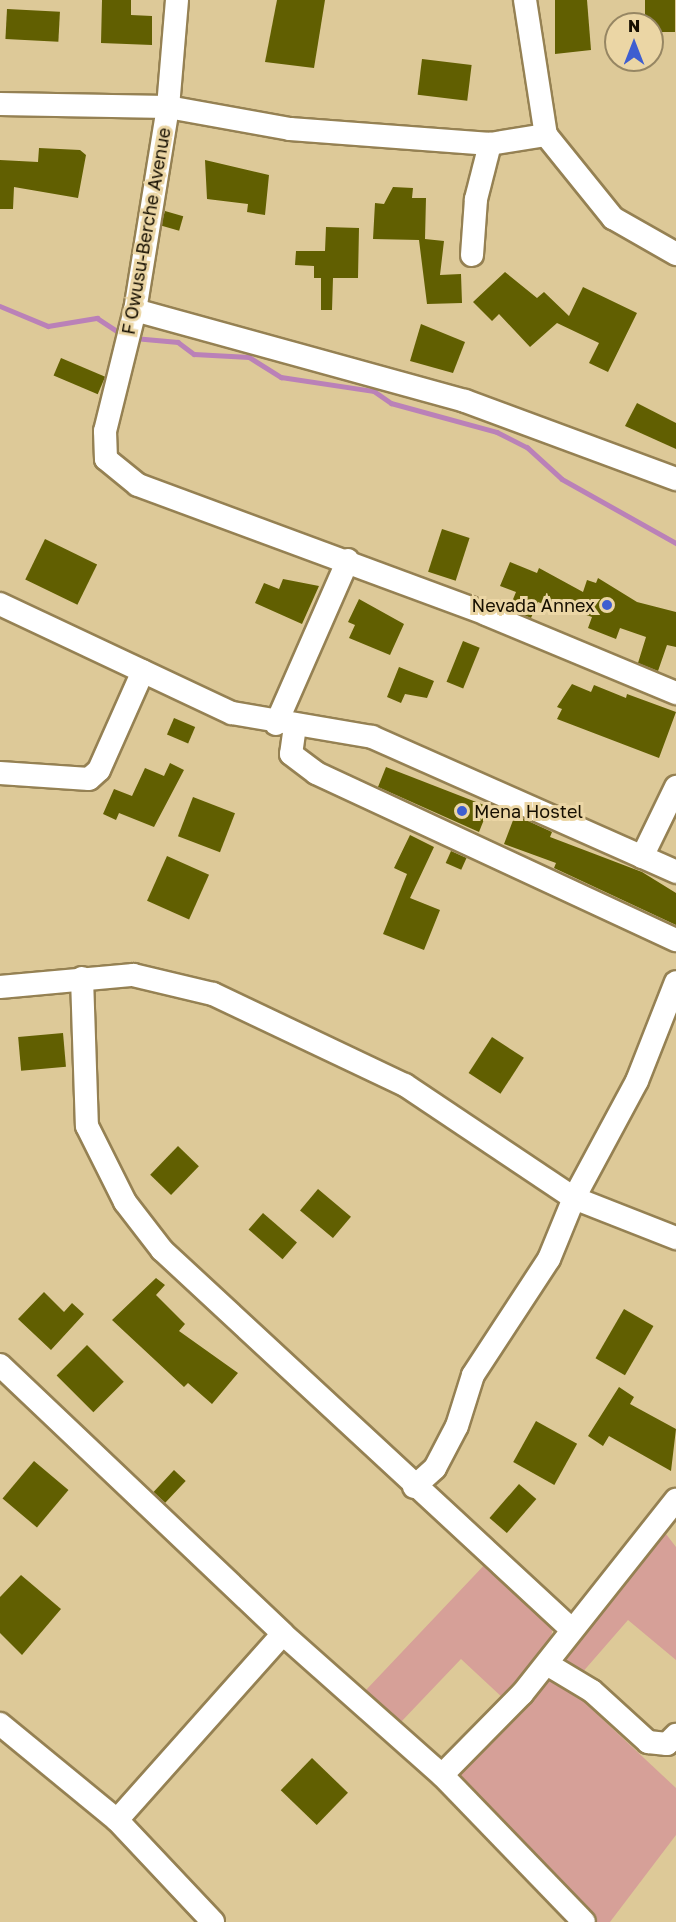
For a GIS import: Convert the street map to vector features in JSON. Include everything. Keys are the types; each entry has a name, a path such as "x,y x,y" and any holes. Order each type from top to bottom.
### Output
{"street":[{"name":"F Owusu-Berche Avenue","path":"177,0 168,107 135,310 105,431 106,459 138,485 348,560"},
{"path":"525,0 546,135 614,218 676,254"},
{"path":"0,104 168,107 290,129 490,144 546,135"},
{"path":"472,255 476,199 490,144"},
{"path":"135,310 465,401 676,479"},
{"path":"676,693 348,560 286,725 291,754 316,773 676,940"},
{"path":"0,604 232,713 286,725 372,737 676,872"},
{"path":"0,773 88,779 99,770 143,671"},
{"path":"642,857 676,787"},
{"path":"0,987 133,975 213,994 405,1085 574,1198 676,1238"},
{"path":"82,978 87,1126 125,1202 162,1250 414,1487 520,1576 570,1628"},
{"path":"414,1487 435,1468 457,1426 473,1375 549,1259 574,1198 637,1081 676,982"},
{"path":"0,1365 283,1634 442,1775 584,1922"},
{"path":"442,1775 547,1664 570,1628 676,1500"},
{"path":"117,1820 283,1634"},
{"path":"547,1664 592,1691 648,1742 667,1744 676,1736"},
{"path":"0,1724 117,1820 213,1922"}],"shaded area":[{"path":"666,1534 676,1547 676,1660 628,1620 581,1674 561,1660 576,1628"},
{"path":"490,1559 553,1626 549,1649 504,1699 461,1659 400,1723 366,1690"},
{"path":"552,1672 676,1788 676,1835 610,1922 590,1922 450,1770"}],"building":[{"path":"102,0 131,0 131,15 152,16 152,45 101,43"},
{"path":"277,0 325,0 314,68 265,62"},
{"path":"555,0 587,0 591,50 555,54"},
{"path":"645,0 675,0 675,32 664,32 664,12 645,12"},
{"path":"7,9 60,12 58,42 5,39"},
{"path":"422,59 472,65 467,101 418,95"},
{"path":"39,148 80,150 86,155 78,198 14,187 13,209 0,209 0,160 38,162"},
{"path":"205,160 269,175 265,215 247,212 248,204 207,199"},
{"path":"393,187 413,188 412,198 426,198 425,239 444,241 440,275 461,274 462,303 427,304 419,240 373,239 375,203 384,204"},
{"path":"165,211 183,216 179,231 161,225"},
{"path":"326,227 359,228 358,278 333,278 332,310 321,310 321,278 314,278 314,266 295,265 296,251 325,251"},
{"path":"505,272 537,298 544,292 569,316 583,287 637,313 608,372 589,363 599,343 557,323 530,347 499,314 492,321 473,302"},
{"path":"421,324 465,342 453,373 410,361"},
{"path":"61,358 105,377 98,394 54,375"},
{"path":"637,403 676,423 676,449 625,426"},
{"path":"442,529 470,538 456,581 428,572"},
{"path":"45,539 97,564 77,605 25,579"},
{"path":"510,562 537,573 539,568 583,592 587,580 596,583 598,578 637,602 676,612 676,647 667,645 658,671 638,663 646,637 620,628 616,639 588,628 592,617 564,607 562,611 538,602 531,618 509,609 516,592 500,586"},
{"path":"283,579 319,586 302,624 255,603 264,583 279,589"},
{"path":"359,599 404,624 390,655 349,638 355,625 348,622"},
{"path":"463,641 480,648 463,689 447,682"},
{"path":"399,667 434,681 427,698 405,694 401,703 387,697"},
{"path":"572,684 591,692 594,685 626,698 627,694 676,712 659,758 557,719 562,709 557,707"},
{"path":"174,718 195,727 188,744 167,735"},
{"path":"170,763 184,770 154,827 119,813 116,820 103,814 114,789 132,796 145,768 164,776"},
{"path":"386,767 489,807 479,832 378,787"},
{"path":"193,797 235,813 220,852 178,836"},
{"path":"515,815 552,832 550,837 642,872 676,893 676,925 554,868 556,863 504,844"},
{"path":"410,835 434,847 410,898 440,910 424,950 383,934 407,874 394,868"},
{"path":"451,851 467,858 461,870 446,863"},
{"path":"167,856 209,875 189,919 147,901"},
{"path":"63,1033 66,1067 21,1071 18,1037"},
{"path":"492,1037 524,1058 500,1094 469,1073"},
{"path":"178,1146 199,1166 171,1195 150,1175"},
{"path":"318,1189 351,1217 333,1238 300,1210"},
{"path":"263,1213 297,1243 283,1259 249,1230"},
{"path":"156,1278 165,1285 156,1295 185,1324 179,1331 238,1373 212,1404 188,1383 184,1387 112,1320"},
{"path":"44,1292 64,1312 72,1303 84,1314 51,1350 18,1319"},
{"path":"624,1309 653,1326 625,1375 596,1358"},
{"path":"87,1345 124,1382 93,1412 57,1375"},
{"path":"619,1387 634,1397 630,1404 676,1429 671,1471 609,1436 603,1446 588,1436"},
{"path":"536,1421 577,1444 554,1485 513,1462"},
{"path":"34,1461 68,1490 37,1527 3,1499"},
{"path":"174,1470 186,1481 165,1503 154,1492"},
{"path":"519,1484 536,1499 507,1533 489,1518"},
{"path":"21,1575 61,1609 22,1655 0,1633 0,1597"},
{"path":"312,1758 348,1793 317,1825 281,1790"}],"waterway":[{"path":"0,306 48,326 97,318 122,334"},
{"path":"134,338 178,342 194,354 249,357 281,377 374,391 391,403 497,432 527,447 562,479 676,543"}],"place":[{"name":"Nevada Annex","path":"607,605"},
{"name":"Mena Hostel","path":"462,811"}]}
